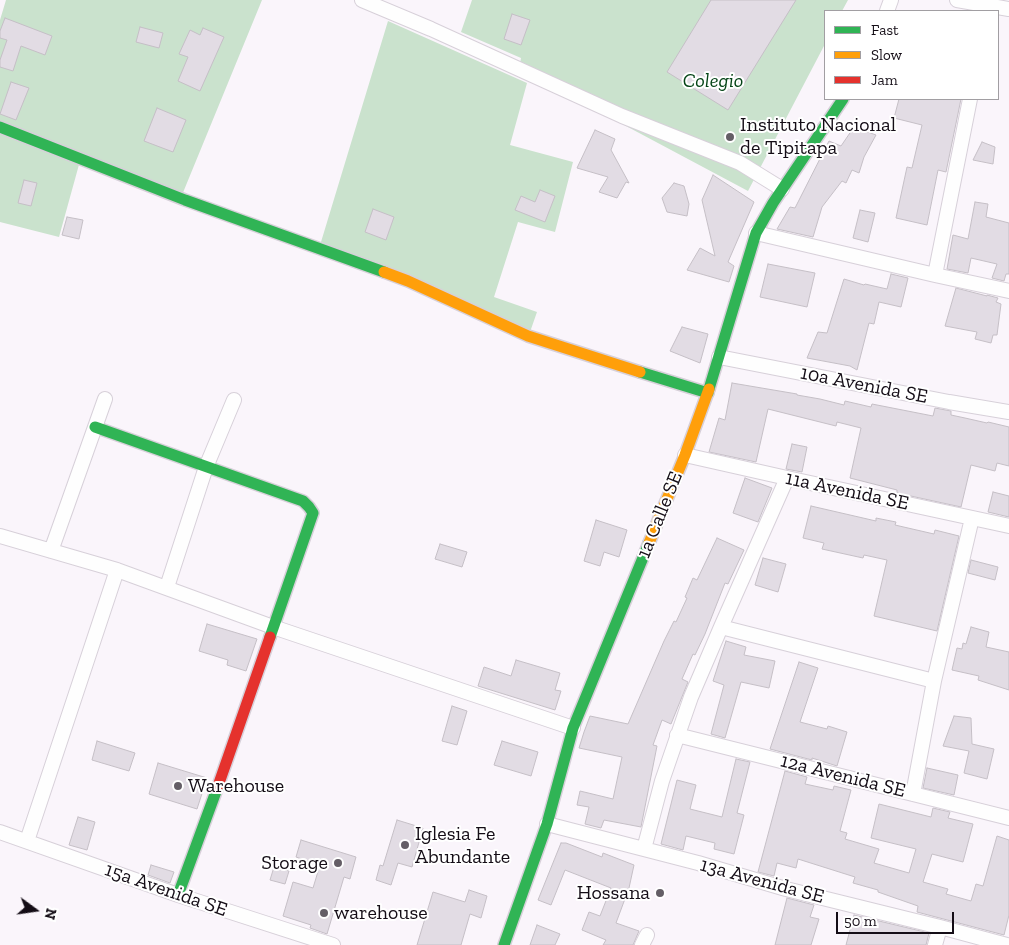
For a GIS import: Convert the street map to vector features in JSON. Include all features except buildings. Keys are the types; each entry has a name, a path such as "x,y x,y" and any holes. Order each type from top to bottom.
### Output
{"street":[{"path":"362,0 431,29 622,116 740,163 782,188"},
{"path":"958,0 988,8 1009,9"},
{"name":"1a Calle SE","path":"504,945 547,824 573,728 685,455 708,393 756,233 772,203 841,100"},
{"path":"935,275 970,100"},
{"path":"0,127 185,200 408,281 528,336 708,393"},
{"path":"756,233 1009,291"},
{"name":"10a Avenida SE","path":"719,357 1009,412"},
{"path":"52,551 104,399"},
{"path":"167,588 206,467 234,400"},
{"path":"95,427 303,501 313,514 178,896"},
{"name":"11a Avenida SE","path":"685,455 1009,526"},
{"path":"644,850 662,781 691,697 787,478"},
{"path":"914,794 934,681 972,518"},
{"path":"0,536 117,570 273,627 573,728"},
{"path":"27,841 117,570"},
{"path":"721,627 934,681"},
{"name":"12a Avenida SE","path":"677,735 1009,818"},
{"name":"13a Avenida SE","path":"547,824 698,863 786,889 1007,945"},
{"name":"15a Avenida SE","path":"0,832 178,896 333,945"},
{"path":"935,945 940,927"}],"green space":[{"path":"6,0 262,0 182,195 0,126 0,20"},
{"name":"Colegio","path":"472,0 848,0 843,10 824,10 824,46 748,191 519,69 521,58 461,32"},
{"path":"388,21 527,83 510,145 573,162 555,232 518,222 494,297 537,312 530,332 321,242"},
{"path":"0,131 80,161 59,237 0,222"}],"traffic: fast":[{"path":"709,389 756,233 773,203 842,100"},
{"path":"0,127 185,200 384,272"},
{"path":"640,372 708,393"},
{"path":"95,427 303,501 309,507 313,513 270,637"},
{"path":"504,945 547,824 573,728 649,543"},
{"path":"178,895 218,786"}],"traffic: slow":[{"path":"384,272 408,281 528,336 640,372"},
{"path":"649,543 685,455 709,389"}],"traffic: jam":[{"path":"218,786 270,637"}],"place":[{"name":"Instituto Nacional de Tipitapa","path":"730,137"},
{"name":"Warehouse","path":"178,786"},
{"name":"Iglesia Fe Abundante","path":"405,845"},
{"name":"Storage","path":"338,863"},
{"name":"Hossana","path":"660,893"},
{"name":"warehouse","path":"324,913"}]}
